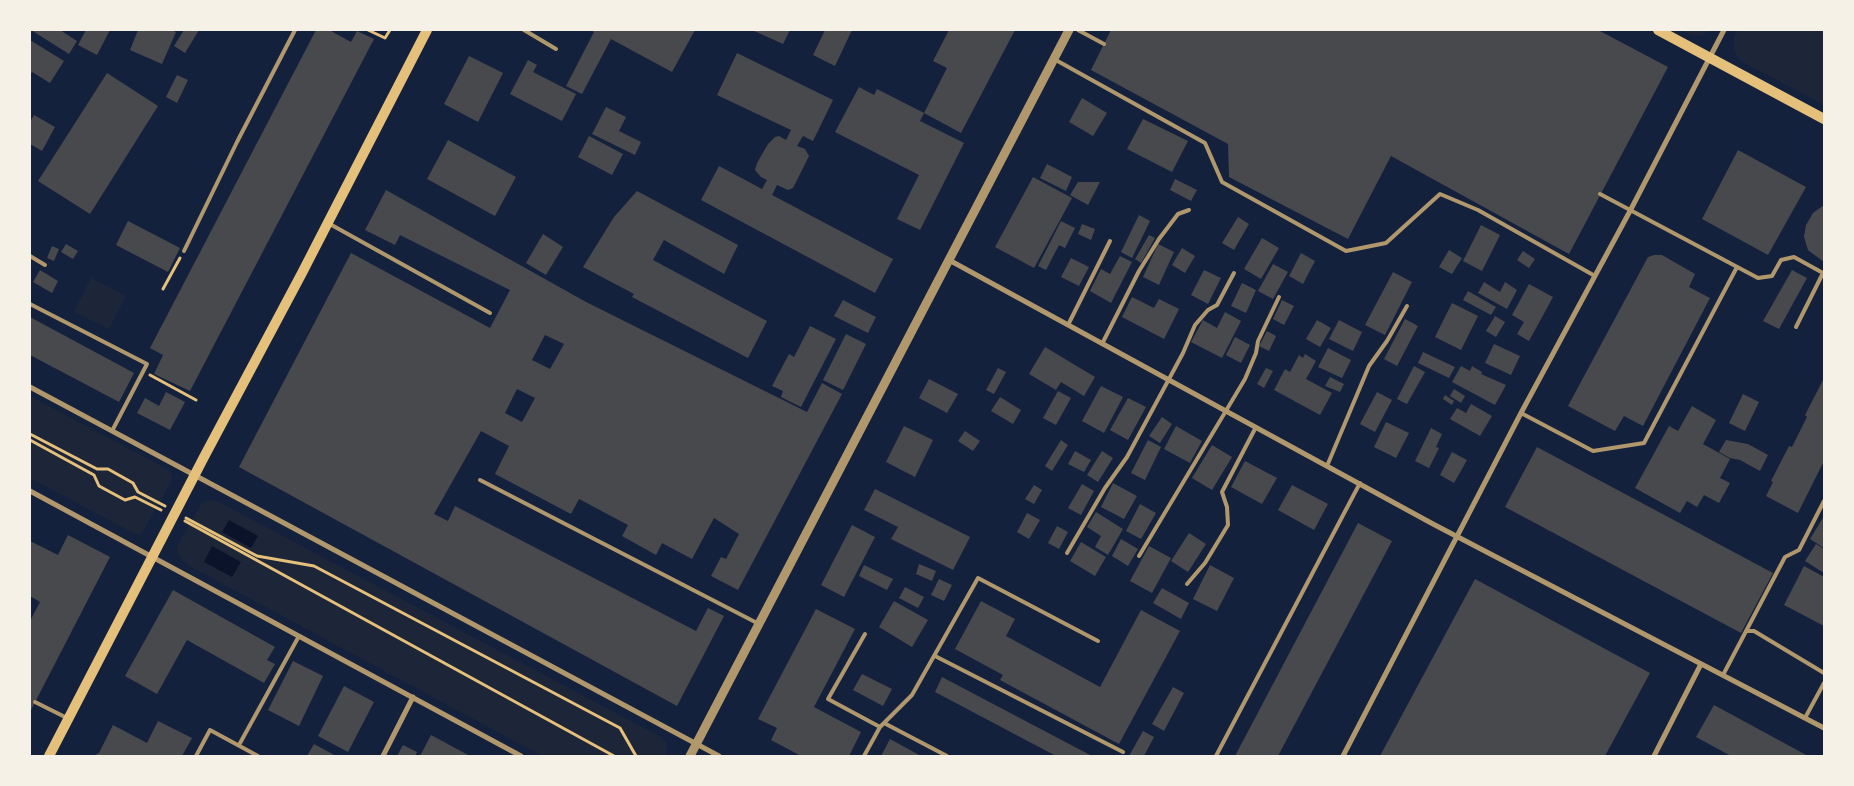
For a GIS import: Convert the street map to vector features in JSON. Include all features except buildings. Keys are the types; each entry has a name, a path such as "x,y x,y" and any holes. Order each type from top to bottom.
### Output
{"main road":[{"path":"49,756 427,30"},
{"path":"1658,30 1824,119"}],"street":[{"path":"690,756 1069,30"},
{"path":"1343,756 1458,538 1521,413 1630,211 1724,30"},
{"path":"949,260 1458,538 1824,728"},
{"path":"30,387 719,756"},
{"path":"30,491 521,756"},
{"path":"1654,756 1701,664"},
{"path":"384,756 413,697"}],"lane":[{"path":"184,251 237,142 295,30"},
{"path":"524,30 556,49"},
{"path":"1078,30 1104,44"},
{"path":"1054,58 1205,142 1222,182 1346,251 1386,243 1440,194 1478,210 1594,276"},
{"path":"1600,194 1758,278 1772,276 1781,260 1794,257 1823,273 1796,328"},
{"path":"1102,344 1139,272 1159,239 1178,214 1189,210"},
{"path":"328,223 490,313"},
{"path":"1068,326 1110,242"},
{"path":"30,256 45,265"},
{"path":"1521,413 1593,451 1644,443 1736,267"},
{"path":"1067,553 1105,488 1127,457 1169,380 1195,325 1208,310 1217,305 1234,273"},
{"path":"1139,556 1245,379 1256,353 1258,341 1279,298"},
{"path":"30,304 147,364 112,430"},
{"path":"1327,466 1369,366 1408,306"},
{"path":"1187,584 1205,563 1228,525 1227,507 1222,492 1256,427"},
{"path":"480,480 759,624"},
{"path":"1216,756 1360,483"},
{"path":"1723,675 1785,557 1798,550 1824,501"},
{"path":"864,756 880,727 912,695 978,578 1098,641"},
{"path":"1746,631 1754,631 1824,673"},
{"path":"865,634 828,699 880,727"},
{"path":"239,745 299,636"},
{"path":"935,656 1123,752"},
{"path":"1805,718 1824,683"},
{"path":"35,702 68,719"},
{"path":"884,723 947,756"},
{"path":"196,756 210,730 258,756"}],"path":[{"path":"368,30 385,38 390,30"},
{"path":"163,289 184,251"},
{"path":"143,371 196,400"},
{"path":"30,434 96,469 108,469 133,483 138,492 175,514 614,756"},
{"path":"30,440 94,475 99,486 124,500 135,497 175,514 257,556 314,566 620,728 636,756"}],"shaded area":[{"path":"1682,30 1709,30 1702,36 1691,35"},
{"path":"1737,30 1824,30 1824,105 1741,61 1734,51 1734,37"},
{"path":"91,278 126,296 109,329 74,312"},
{"path":"30,396 169,470 172,480 141,535 135,534 30,478"},
{"path":"207,500 217,501 661,737 667,744 665,756 542,756 186,564 178,554 177,546 201,504"},
{"path":"229,520 258,536 251,548 222,532"},
{"path":"212,546 241,562 232,577 204,562"}]}
